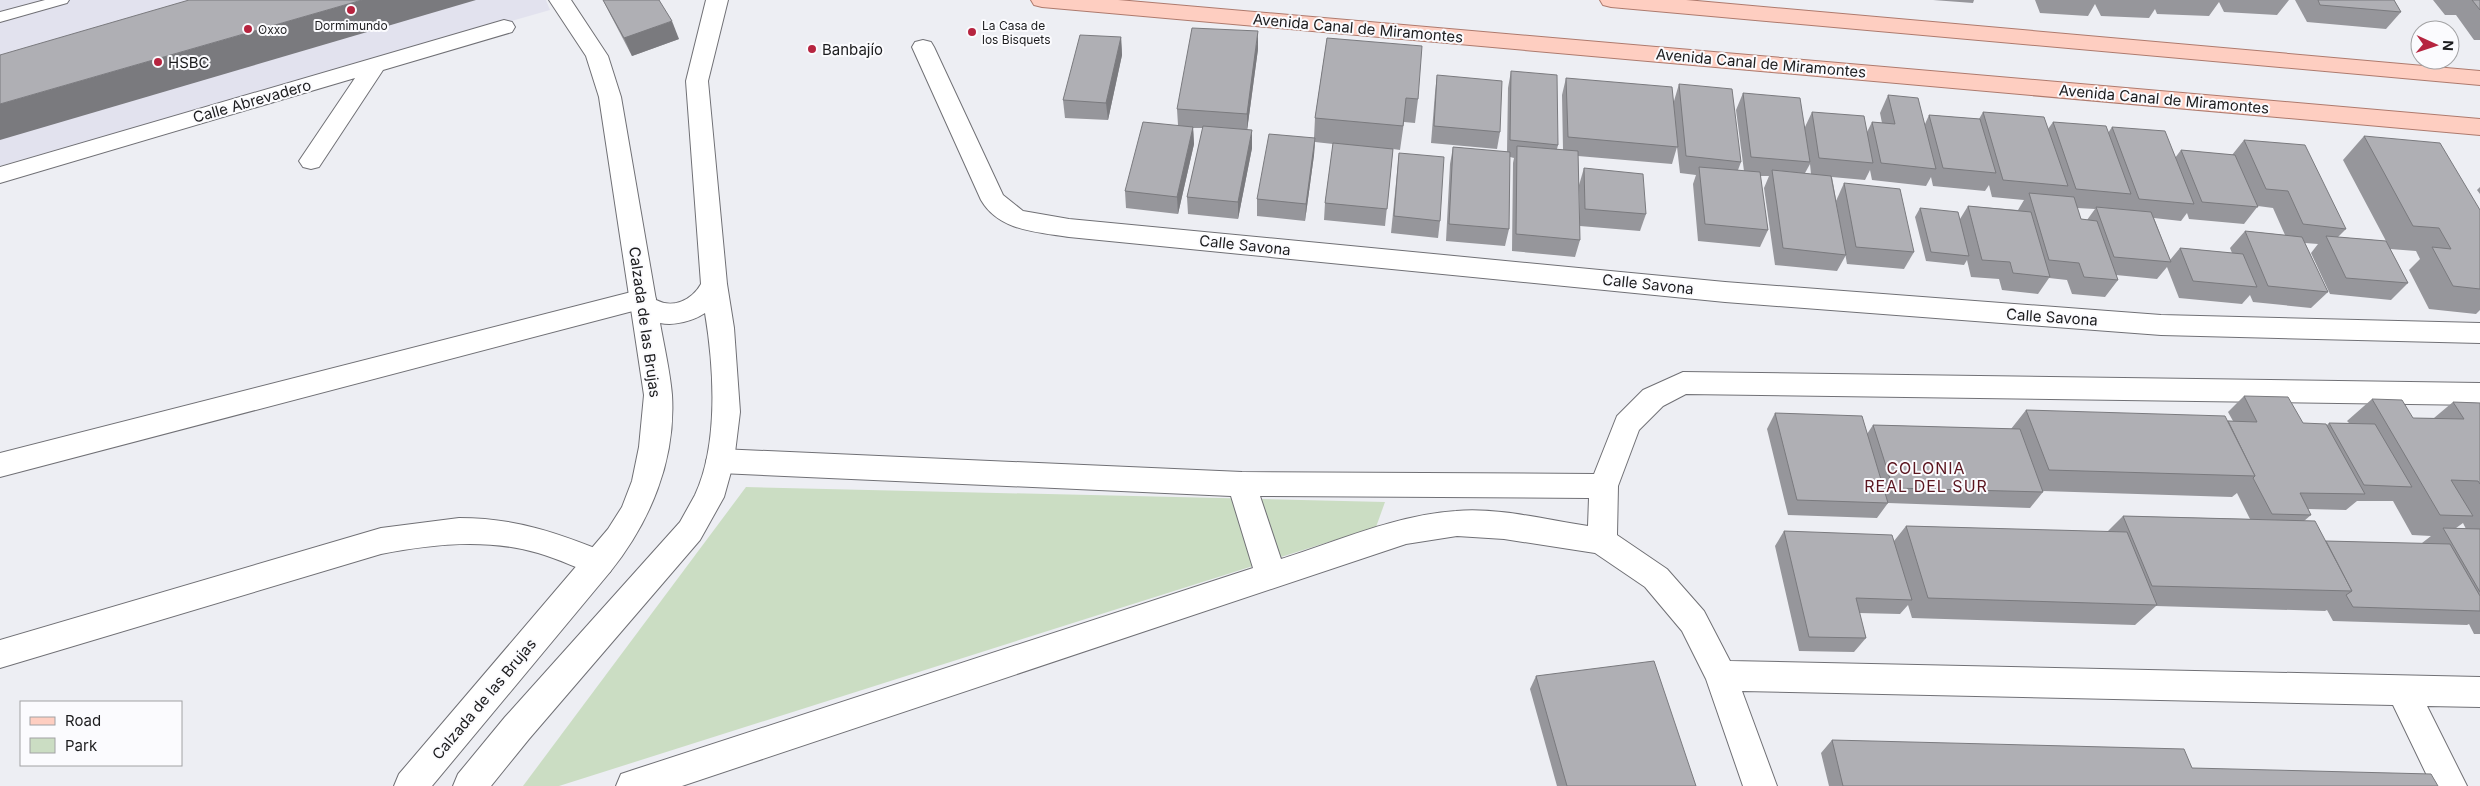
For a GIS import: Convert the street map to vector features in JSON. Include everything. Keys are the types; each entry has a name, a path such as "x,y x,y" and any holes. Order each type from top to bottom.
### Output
{"main road":[{"name":"Avenida Canal de Miramontes","path":"1042,0 2480,127"},
{"path":"1611,0 2480,78"}],"street":[{"name":"Calzada de las Brujas","path":"411,786 599,563 626,528 643,491 656,439 658,395 605,76 597,56 583,33 566,12 560,0"},
{"path":"470,786 517,728 690,530 709,497 720,461 726,412 721,328 714,284 698,81 703,50 717,0"},
{"name":"Calle Abrevadero","path":"0,175 504,28"},
{"name":"Calle Savona","path":"923,48 993,200 1016,219 1068,228 1754,294 2161,325 2480,333"},
{"path":"311,161 376,64"},
{"path":"0,465 643,302 654,312 667,315 681,313 703,301 711,293 714,284"},
{"path":"651,348 669,329 684,323 697,321 711,322 721,328"},
{"path":"1602,541 1604,486 1626,424 1653,398 1683,383 2480,394"},
{"path":"720,461 1242,484 1604,486"},
{"path":"1242,484 1271,576"},
{"path":"633,786 1406,531 1457,524 1504,526 1602,541 1656,578 1693,621 1721,676 1760,786"},
{"path":"0,654 381,541 423,533 462,530 502,532 539,541 599,563"},
{"path":"1721,676 2480,692"},
{"path":"2402,690 2450,786"}],"lane":[{"path":"0,17 62,0"}],"shaded area":[{"path":"0,0 546,0 550,10 0,166"}],"green space":[{"path":"746,487 1385,502 1376,527 559,786 523,786"}],"building":[{"path":"189,0 362,0 0,104 0,55"},
{"path":"603,0 659,0 672,21 624,38"},
{"path":"2318,0 2394,0 2401,12 2320,5"},
{"path":"2472,0 2480,0 2480,10"},
{"path":"1192,28 1258,31 1247,114 1177,109"},
{"path":"1080,35 1121,37 1106,103 1063,100"},
{"path":"1327,38 1422,46 1418,99 1406,98 1403,126 1315,118"},
{"path":"1511,71 1557,75 1558,145 1510,140"},
{"path":"1437,75 1502,81 1500,132 1434,126"},
{"path":"1566,78 1672,87 1678,147 1568,137"},
{"path":"1679,84 1732,89 1741,162 1686,156"},
{"path":"1743,93 1800,98 1810,162 1751,157"},
{"path":"1888,95 1918,98 1936,169 1881,163 1872,122 1895,124"},
{"path":"1812,112 1864,116 1873,163 1819,158"},
{"path":"1983,112 2044,117 2068,186 2003,180"},
{"path":"1929,115 1980,119 1996,173 1943,168"},
{"path":"1143,122 1193,127 1177,197 1125,191"},
{"path":"2053,122 2106,126 2131,194 2076,189"},
{"path":"1203,126 1252,130 1238,202 1187,197"},
{"path":"2112,127 2165,131 2194,204 2139,199"},
{"path":"1269,134 1315,138 1306,204 1257,199"},
{"path":"2364,136 2440,143 2480,210 2480,289 2453,286 2432,247 2451,249 2439,228 2413,226"},
{"path":"2244,140 2305,145 2346,229 2303,224 2288,191 2266,189"},
{"path":"1333,143 1393,149 1387,209 1325,203"},
{"path":"1517,146 1578,151 1580,240 1516,234"},
{"path":"1453,147 1510,152 1509,229 1449,224"},
{"path":"2181,150 2235,155 2258,207 2202,202"},
{"path":"1399,153 1444,157 1440,221 1394,216"},
{"path":"1699,167 1760,172 1768,230 1705,224"},
{"path":"1584,168 1643,174 1646,214 1585,209"},
{"path":"1772,170 1831,176 1846,255 1783,248"},
{"path":"1844,183 1900,189 1914,252 1856,247"},
{"path":"2029,193 2074,197 2081,219 2097,221 2118,280 2084,277 2079,263 2049,260"},
{"path":"1968,206 2031,212 2050,277 2013,273 2010,262 1982,260"},
{"path":"2096,207 2151,212 2171,262 2114,257"},
{"path":"1920,208 1958,212 1969,256 1931,252"},
{"path":"2245,231 2302,237 2328,292 2268,286"},
{"path":"2326,236 2386,241 2408,283 2346,278"},
{"path":"2180,248 2243,254 2257,287 2193,281"},
{"path":"2244,396 2288,397 2303,423 2326,424 2365,494 2300,493 2311,515 2272,514 2253,478 2255,476 2228,421 2257,422"},
{"path":"2372,399 2402,400 2413,418 2464,419 2453,402 2480,403 2480,484 2478,481 2451,480 2473,516 2440,515"},
{"path":"2026,410 2225,416 2255,476 2049,470"},
{"path":"1775,413 1862,416 1888,503 1797,500"},
{"path":"2329,423 2375,424 2412,487 2364,485"},
{"path":"1873,425 2020,429 2043,492 1893,488"},
{"path":"2123,516 2315,521 2352,591 2152,586"},
{"path":"1906,526 2127,532 2157,605 1928,598"},
{"path":"2443,528 2480,529 2480,592"},
{"path":"1784,531 1892,535 1912,600 1856,598 1866,638 1809,637"},
{"path":"2326,541 2450,544 2480,596 2480,611 2353,607 2346,595 2352,591"},
{"path":"1654,661 1696,786 1567,786 1536,676"},
{"path":"1832,740 2184,749 2192,768 2431,774 2438,786 1843,786"}],"place":[{"name":"Dormimundo","path":"351,10"},
{"name":"Oxxo","path":"248,29"},
{"name":"La Casa de los Bisquets","path":"972,32"},
{"name":"Banbajío","path":"812,49"},
{"name":"HSBC","path":"158,62"}],"district":[{"name":"COLONIA REAL DEL SUR","path":"1926,477"}]}
